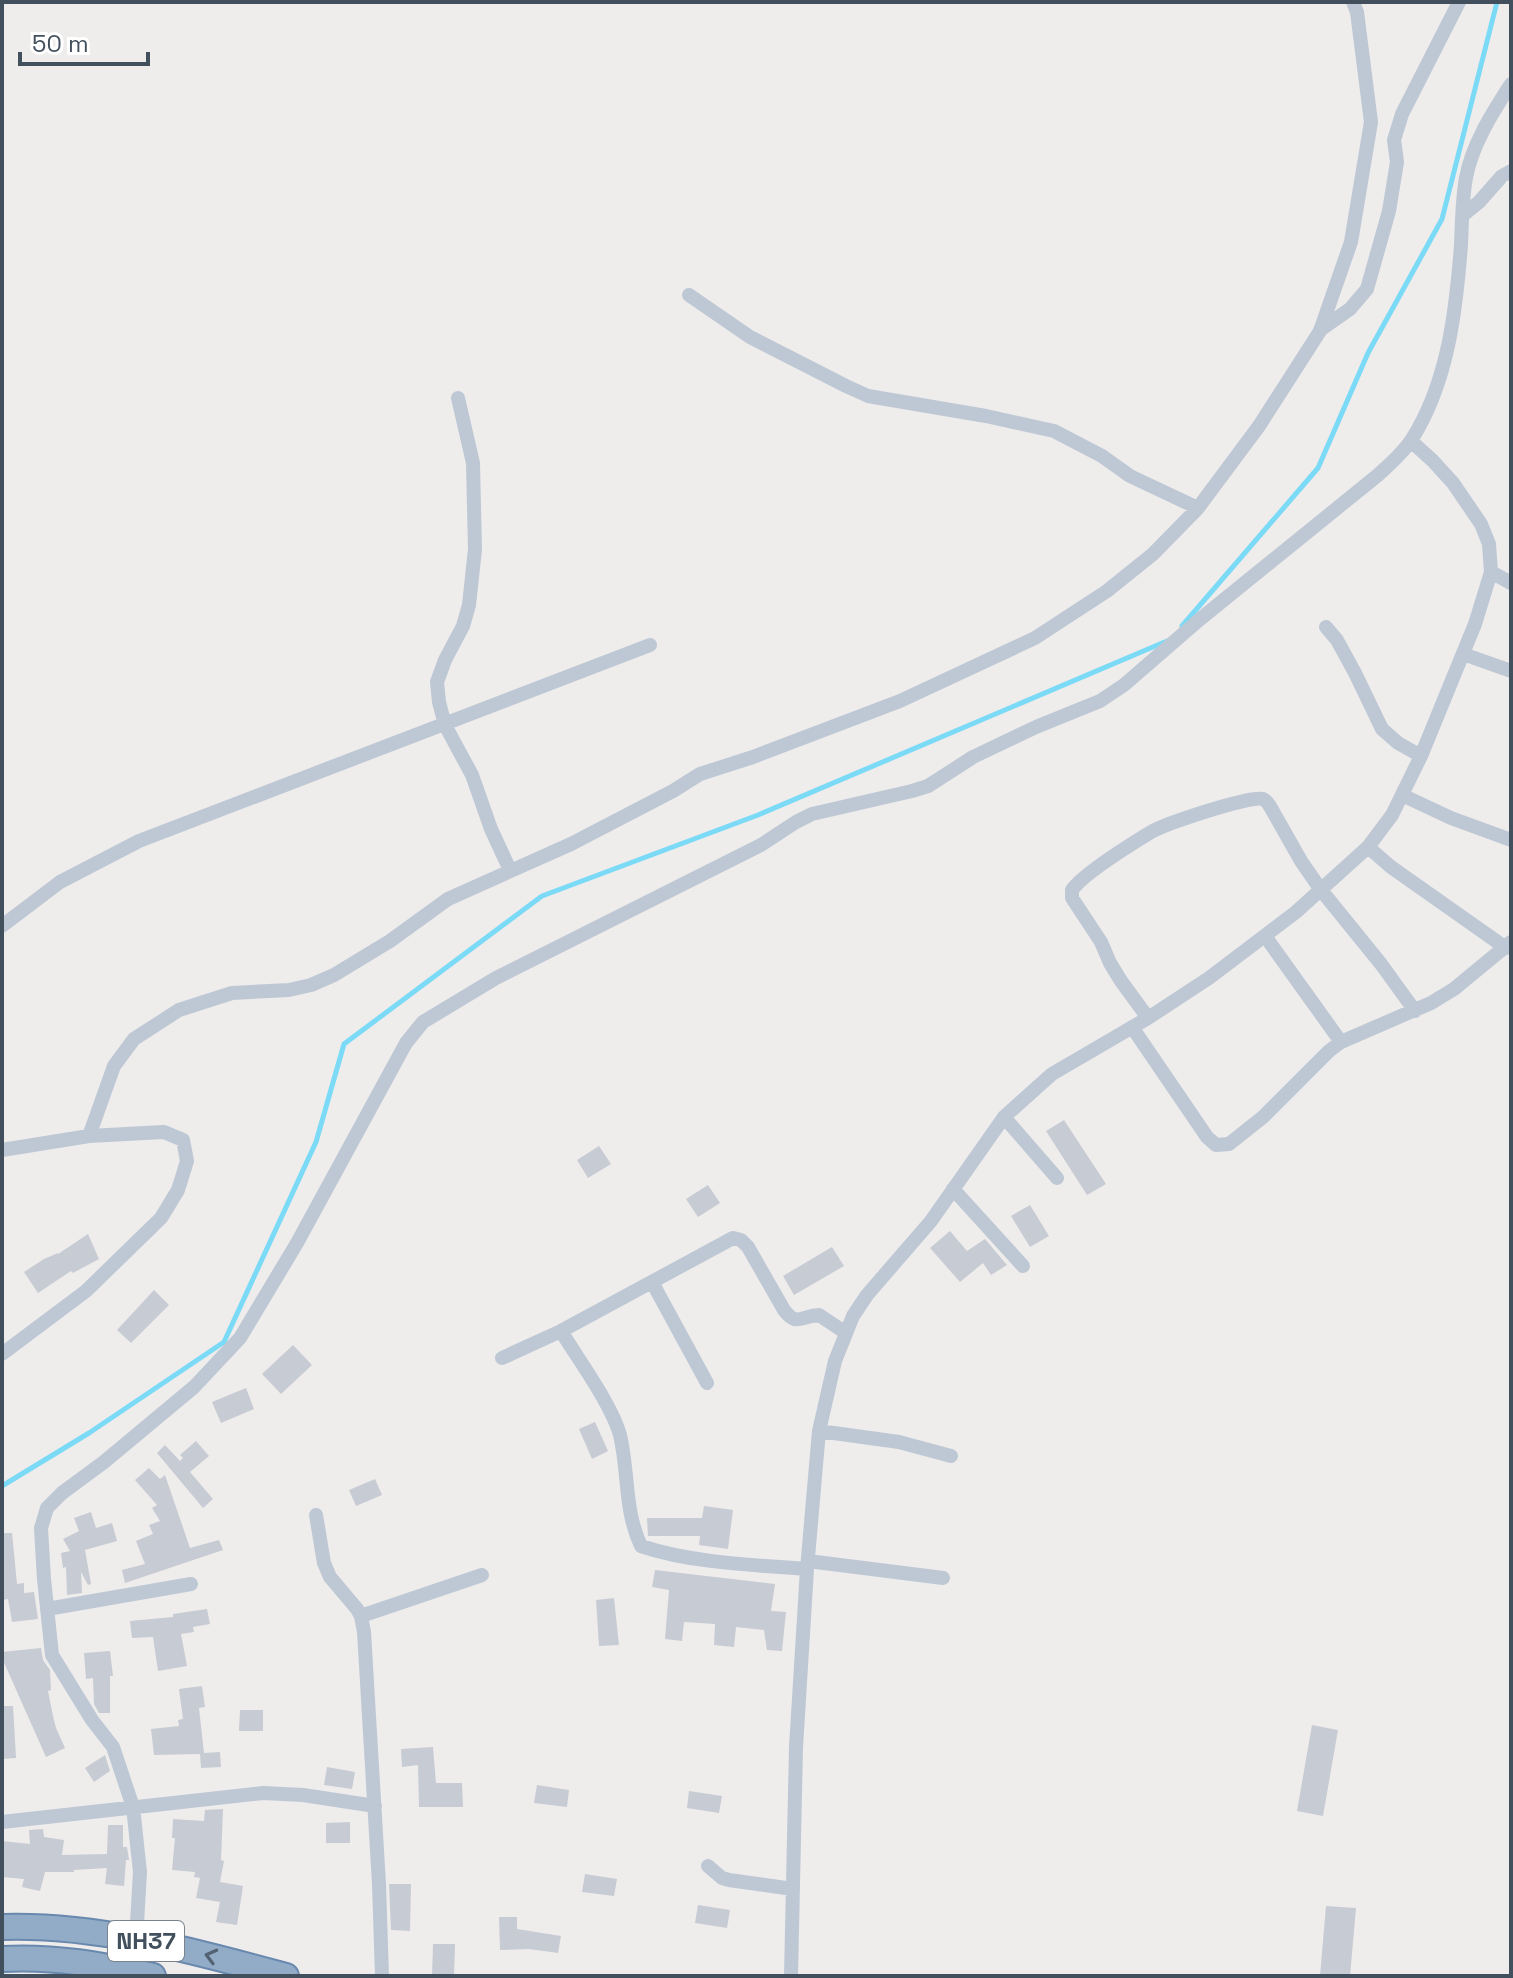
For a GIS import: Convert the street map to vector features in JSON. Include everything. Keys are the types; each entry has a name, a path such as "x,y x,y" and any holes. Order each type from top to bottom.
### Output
{"highway":[{"name":"NH37","path":"2,1927 85,1931 187,1949 286,1976"},
{"name":"NH37","path":"2,1959 25,1958 153,1976"}],"street":[{"path":"89,1136 114,1066 134,1039 179,1010 232,993 289,990 334,975 448,899 571,844 700,774 900,701 1035,638 1107,591 1153,554 1198,508 1259,426 1320,331 1351,242 1371,122 1357,12 1353,2"},
{"path":"1320,331 1350,309 1367,289 1389,211 1397,162 1394,140 1402,114 1459,2"},
{"path":"136,1940 140,1872 133,1807 113,1747 92,1720 52,1655 41,1528 47,1508 194,1387 240,1338 297,1243 406,1043 423,1022 496,978 761,845 812,814 928,786 973,757 1100,701 1124,685 1378,475 1411,441 1429,406 1441,372 1454,311 1466,177 1473,154 1494,110 1511,84"},
{"path":"1463,215 1511,171"},
{"path":"689,295 750,337 868,396 1054,431 1102,456 1130,476 1198,508"},
{"path":"458,398 473,463 475,549 469,605 463,626 437,682 439,702 445,725 472,775 491,829 510,870"},
{"path":"791,1976 796,1747 807,1565 819,1431 835,1361 846,1333 867,1295 931,1221 1004,1117 1052,1074 1148,1018 1265,936 1368,847 1392,815 1421,756 1463,654 1491,572 1489,544 1481,524 1453,483 1411,441"},
{"path":"1491,572 1511,583"},
{"path":"1326,627 1337,640 1382,729 1398,743 1421,756"},
{"path":"2,926 60,882 139,841 650,645"},
{"path":"1463,654 1511,671"},
{"path":"1402,795 1451,818 1511,840"},
{"path":"1148,1018 1110,963 1101,942 1072,898 1072,890 1076,883 1152,831 1245,800 1261,799 1271,808 1321,890 1373,953 1415,1011"},
{"path":"1132,1027 1207,1137 1216,1145 1229,1144 1263,1117 1341,1042 1415,1011 1454,989 1508,945 1391,867 1368,847"},
{"path":"1265,936 1341,1042"},
{"path":"1004,1117 1057,1178"},
{"path":"2,1150 89,1136 164,1132 183,1140 187,1161 178,1190 161,1218 86,1291 2,1354"},
{"path":"953,1189 1023,1266"},
{"path":"502,1358 561,1331 733,1238 741,1240 748,1247 791,1319 819,1315 846,1333"},
{"path":"652,1282 707,1383"},
{"path":"561,1331 608,1408 620,1434 631,1524 641,1546 660,1553 740,1564 807,1565 943,1578"},
{"path":"819,1431 899,1442 951,1456"},
{"path":"316,1515 324,1563 330,1577 361,1616 364,1632 382,1976"},
{"path":"361,1616 482,1575"},
{"path":"47,1609 191,1584"},
{"path":"2,1822 263,1793 303,1795 375,1806"},
{"path":"708,1866 729,1880 793,1889"}],"building":[{"path":"1064,1120 1106,1184 1087,1195 1046,1131"},
{"path":"599,1146 611,1164 588,1178 577,1160"},
{"path":"708,1185 720,1203 698,1217 686,1199"},
{"path":"1030,1205 1049,1236 1030,1247 1011,1216"},
{"path":"950,1231 967,1251 985,1239 1007,1265 991,1275 983,1263 960,1282 930,1248"},
{"path":"88,1234 99,1259 73,1273 71,1271 38,1293 24,1272"},
{"path":"832,1247 844,1266 794,1295 783,1276"},
{"path":"154,1290 169,1305 131,1343 117,1330"},
{"path":"293,1345 312,1365 281,1394 262,1374"},
{"path":"246,1388 254,1409 221,1423 212,1402"},
{"path":"595,1422 608,1451 592,1459 579,1429"},
{"path":"196,1441 209,1456 190,1472 213,1499 203,1508 157,1453 165,1445 180,1461 183,1458 180,1455"},
{"path":"149,1468 160,1479 165,1475 190,1548 219,1540 223,1550 125,1583 122,1570 145,1564 136,1541 153,1534 149,1525 160,1521 152,1508 157,1505 135,1480"},
{"path":"375,1479 382,1495 356,1506 349,1490"},
{"path":"704,1506 733,1510 728,1549 699,1545 700,1536 648,1536 647,1518 702,1518"},
{"path":"91,1512 96,1528 112,1523 117,1541 85,1550 91,1584 88,1585 81,1572 82,1593 67,1595 66,1567 63,1568 61,1553 70,1551 63,1539 79,1531 74,1518"},
{"path":"2,1533 12,1533 17,1584 24,1583 24,1593 34,1592 38,1619 12,1622 8,1599 2,1600"},
{"path":"655,1570 775,1584 771,1611 786,1612 782,1651 767,1650 764,1630 736,1627 734,1647 714,1645 715,1624 684,1622 682,1641 665,1639 669,1590 652,1587"},
{"path":"614,1598 619,1645 599,1646 596,1600"},
{"path":"207,1609 210,1624 193,1627 194,1632 181,1634 187,1666 158,1671 153,1637 132,1638 130,1621 173,1617 173,1614"},
{"path":"41,1648 43,1660 50,1670 51,1690 48,1691 53,1716 65,1748 46,1757 2,1658 2,1652"},
{"path":"110,1651 113,1676 110,1676 110,1713 99,1713 94,1704 93,1678 86,1679 84,1653"},
{"path":"202,1686 205,1707 199,1708 204,1753 220,1752 221,1767 201,1768 200,1754 154,1755 151,1729 179,1726 178,1720 183,1719 179,1689"},
{"path":"2,1706 13,1706 16,1758 2,1759"},
{"path":"240,1710 263,1710 263,1731 239,1731"},
{"path":"1312,1725 1338,1730 1323,1816 1297,1811"},
{"path":"433,1747 436,1783 462,1783 463,1807 419,1807 418,1765 402,1767 401,1749"},
{"path":"105,1755 110,1771 94,1782 85,1768"},
{"path":"327,1767 355,1772 352,1789 324,1785"},
{"path":"537,1785 569,1790 567,1807 534,1803"},
{"path":"689,1791 722,1796 719,1813 687,1808"},
{"path":"223,1809 221,1860 224,1861 220,1882 243,1886 237,1925 216,1922 220,1902 196,1898 200,1878 194,1877 195,1872 172,1870 173,1819 204,1821 205,1810"},
{"path":"350,1822 350,1843 326,1843 326,1823"},
{"path":"108,1825 123,1825 123,1847 127,1847 129,1860 126,1860 124,1886 105,1884 107,1868 45,1872 40,1891 22,1887 24,1879 2,1877 2,1841 30,1844 29,1830 43,1829 44,1837 64,1840 62,1855 107,1854"},
{"path":"585,1874 617,1879 614,1896 582,1892"},
{"path":"389,1884 411,1884 410,1931 391,1930"},
{"path":"698,1905 730,1910 727,1928 695,1923"},
{"path":"1326,1906 1356,1908 1350,1976 1320,1976"},
{"path":"499,1917 517,1917 517,1929 561,1936 558,1953 529,1949 500,1950"},
{"path":"433,1944 455,1944 454,1976 432,1976"}],"waterway":[{"path":"1182,626 1318,468 1368,353 1442,219 1497,2"},
{"path":"2,1486 89,1433 224,1342 316,1142 344,1044 542,896 758,815 1167,641"}]}
